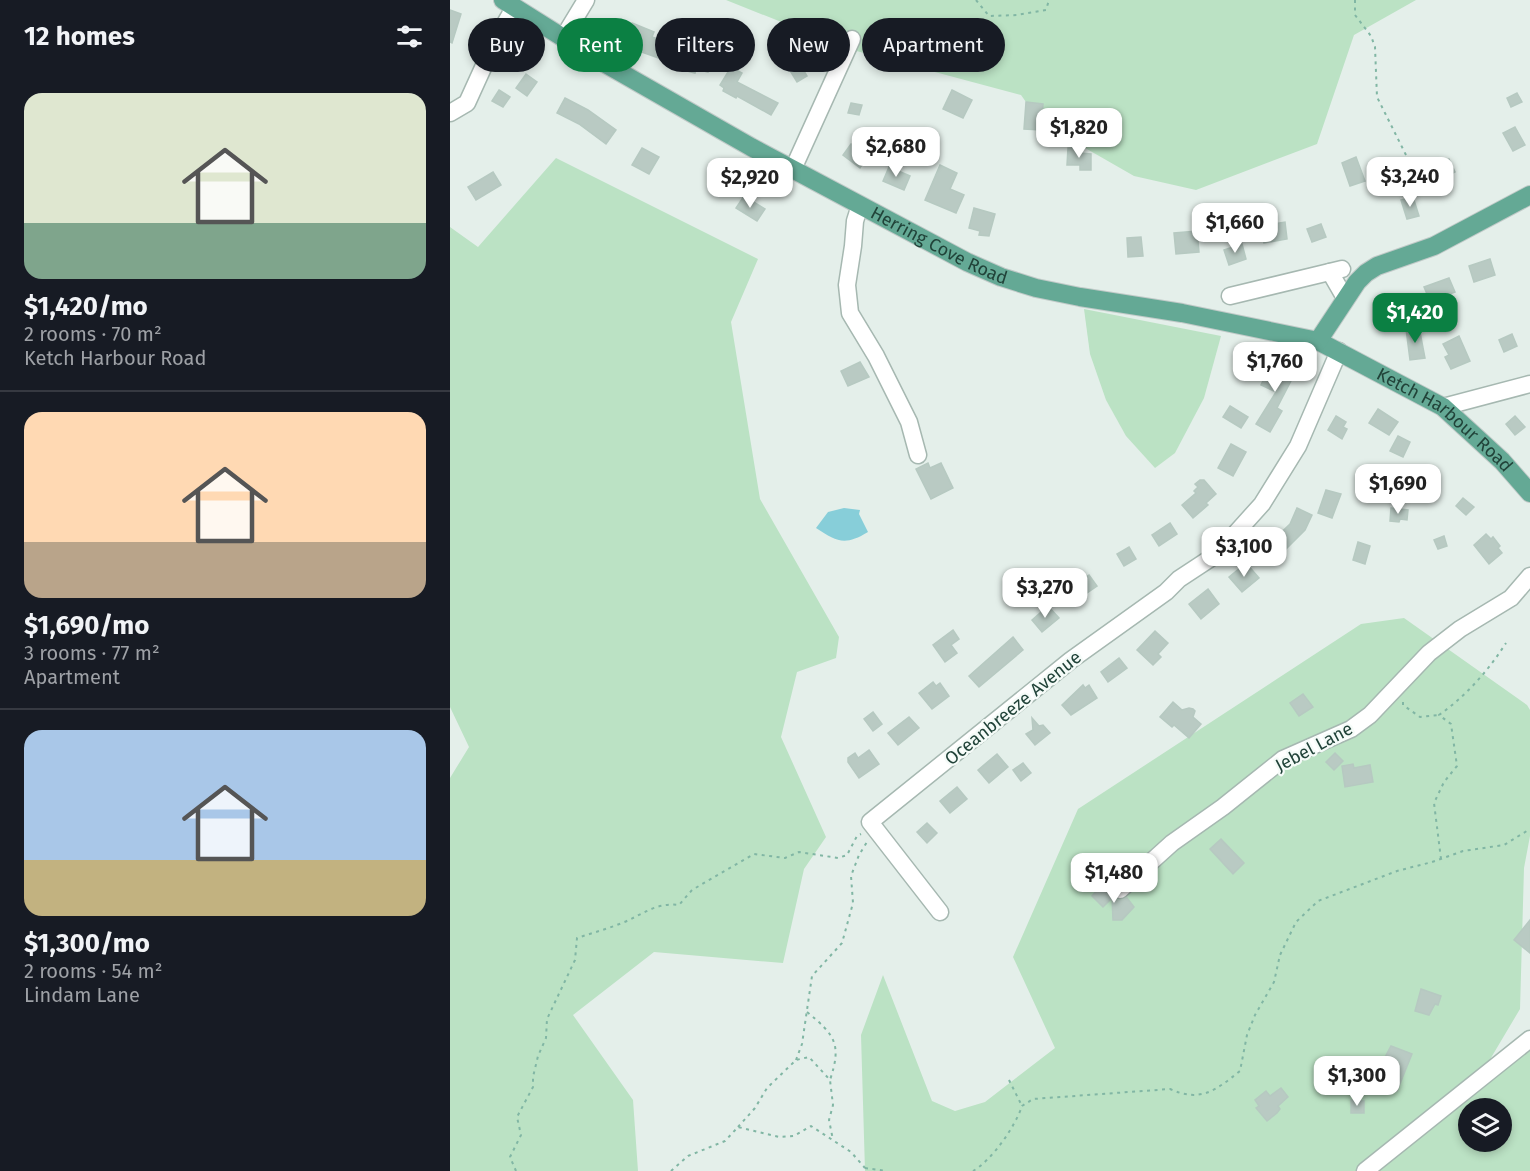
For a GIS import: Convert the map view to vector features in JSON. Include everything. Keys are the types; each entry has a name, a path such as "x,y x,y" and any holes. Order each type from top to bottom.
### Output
{"main road":[{"name":"Herring Cove Road","path":"508,4 557,34"},
{"name":"Herring Cove Road","path":"621,72 741,142 967,262 1001,277 1036,288 1080,297 1182,313 1318,340"},
{"path":"1318,340 1357,282 1377,266 1434,246 1530,195"},
{"name":"Ketch Harbour Road","path":"1318,340 1443,407 1502,461 1530,493"}],"street":[{"path":"575,18 585,0"},
{"path":"450,113 467,103 497,37 508,4"},
{"path":"793,169 852,39"},
{"path":"860,205 855,221 847,285 850,313 876,356 909,422 918,455"},
{"path":"1230,296 1336,271 1345,298"},
{"name":"Oceanbreeze Avenue","path":"940,912 870,822 1071,660 1166,592 1179,579 1210,561 1222,549 1262,504 1281,476 1298,446 1339,351"},
{"path":"1443,407 1530,384"},
{"name":"Jebel Lane","path":"1120,890 1172,843 1233,800 1283,759 1351,729 1370,715 1440,644 1465,625 1511,598 1530,576"},
{"path":"1365,1171 1530,1039"}],"path":[{"path":"976,0 989,16 1017,15 1046,10 1048,0"},
{"path":"1355,0 1354,15 1371,36 1375,47 1377,97 1411,165"},
{"path":"1401,684 1403,705 1420,717 1439,715 1460,700 1489,669 1506,643"},
{"path":"1439,715 1451,724 1457,766 1444,782 1434,803 1441,859"},
{"path":"1022,1106 1034,1100 1170,1089 1184,1095 1200,1095 1221,1087 1240,1071 1247,1035 1255,1015 1274,982 1280,955 1296,922 1318,901 1397,871 1463,851 1504,844 1530,830"},
{"path":"516,1171 510,1156 521,1135 517,1117 532,1088 538,1056 546,1038 547,1019 575,960 577,938 624,922 648,909 667,903 679,905 692,890 754,854 785,858 799,852 838,858 847,855 857,836 863,834"},
{"path":"671,1171 688,1156 725,1141 755,1108 767,1088 796,1060 802,1044 812,976 842,943 853,903 851,876 867,842"},
{"path":"807,1012 823,1025 835,1044 837,1060 830,1080 833,1105 829,1120 833,1140"},
{"path":"796,1060 808,1057 830,1080"},
{"path":"973,1171 992,1155 1017,1122 1022,1106 1009,1080"},
{"path":"738,1127 779,1137 794,1136 811,1126 851,1152 865,1169 887,1171"}],"green space":[{"path":"726,0 1416,0 1354,35 1317,144 1196,190 1134,176 1059,133 1053,140 1021,95 935,72 1005,72 1005,18 862,18 862,52 850,49 850,18 771,18"},
{"path":"556,158 758,259 731,322 760,499 839,637 836,658 797,672 781,737 826,837 804,869 783,963 654,952 573,1015 633,1100 638,1171 450,1171 450,778 469,747 450,707 450,227 478,247"},
{"path":"1084,309 1221,336 1204,398 1175,453 1155,468 1126,436 1106,400 1090,354"},
{"path":"1404,618 1527,705 1530,710 1530,836 1524,868 1520,1009 1479,1078 1530,1039 1530,1171 865,1171 861,1035 883,975 932,1101 955,1111 985,1102 1055,1048 1013,957 1078,809 1361,624"}],"water":[{"path":"844,508 860,510 859,514 868,532 847,541 836,539 816,528 828,512"}],"building":[{"path":"450,10 461,14 452,43 450,42"},
{"path":"643,28 654,32 652,37 655,38 655,57 643,52"},
{"path":"728,72 740,72 742,73 737,82 778,103 771,115 723,91 724,88 720,85"},
{"path":"791,72 805,72 807,76 797,82"},
{"path":"526,74 537,82 527,96 516,88"},
{"path":"499,90 510,97 503,107 492,101"},
{"path":"952,90 972,100 963,118 943,109"},
{"path":"1517,93 1522,102 1511,107 1507,98"},
{"path":"565,98 588,110 616,130 606,144 579,124 557,113"},
{"path":"1026,102 1043,104 1041,130 1024,129"},
{"path":"851,103 862,105 859,115 848,113"},
{"path":"1515,127 1525,145 1513,151 1503,133"},
{"path":"851,144 868,155 860,168 843,155"},
{"path":"642,148 659,157 649,174 632,165"},
{"path":"1068,148 1080,148 1080,153 1091,154 1091,170 1080,170 1080,165 1067,165"},
{"path":"1356,157 1365,181 1350,186 1342,163"},
{"path":"1449,159 1455,172 1437,181 1430,168"},
{"path":"940,165 957,173 950,189 964,195 956,213 925,200"},
{"path":"889,167 910,176 904,190 883,181"},
{"path":"493,172 501,185 476,200 468,187"},
{"path":"744,196 765,209 757,221 736,208"},
{"path":"1413,197 1419,216 1407,219 1401,200"},
{"path":"974,208 995,214 989,236 979,235 980,231 969,228"},
{"path":"1285,222 1287,239 1264,243 1262,226"},
{"path":"1321,224 1326,237 1312,242 1307,229"},
{"path":"1197,231 1199,252 1176,254 1174,233"},
{"path":"1141,237 1143,256 1128,257 1127,238"},
{"path":"1242,244 1246,259 1229,265 1224,250"},
{"path":"1490,259 1495,275 1474,282 1469,266"},
{"path":"1449,278 1455,292 1430,301 1424,287"},
{"path":"1419,327 1425,358 1410,360 1406,329"},
{"path":"1512,334 1517,346 1504,352 1499,340"},
{"path":"1459,336 1470,361 1451,369 1445,357 1449,355 1443,344"},
{"path":"1273,360 1296,371 1277,408 1282,411 1270,432 1256,424 1276,392 1261,385"},
{"path":"860,362 869,377 848,386 841,371"},
{"path":"1230,406 1248,417 1241,428 1223,417"},
{"path":"1378,409 1398,422 1389,435 1369,423"},
{"path":"1336,416 1346,422 1343,427 1347,429 1342,439 1328,430"},
{"path":"1515,416 1525,427 1515,435 1506,424"},
{"path":"1398,436 1410,442 1403,457 1390,451"},
{"path":"1231,444 1246,452 1233,476 1218,468"},
{"path":"928,463 930,468 941,463 953,488 931,499 916,469"},
{"path":"1204,480 1216,494 1206,503 1208,505 1193,518 1182,505 1196,493 1194,491 1198,487 1195,484"},
{"path":"1326,490 1341,494 1332,518 1318,513"},
{"path":"1463,498 1474,507 1466,515 1456,506"},
{"path":"1297,508 1312,515 1305,530 1282,553 1271,542 1290,524"},
{"path":"1391,508 1408,510 1407,520 1390,521"},
{"path":"1170,523 1177,534 1159,546 1152,535"},
{"path":"1486,534 1491,539 1493,537 1502,553 1489,564 1474,545"},
{"path":"1444,536 1447,546 1438,549 1434,540"},
{"path":"1358,542 1370,546 1365,564 1353,560"},
{"path":"1129,547 1136,559 1124,566 1117,554"},
{"path":"1246,563 1259,578 1242,592 1229,577"},
{"path":"1089,575 1097,586 1084,595 1076,584"},
{"path":"1208,589 1219,604 1201,619 1189,604"},
{"path":"1048,606 1059,618 1042,632 1032,620"},
{"path":"953,630 959,639 951,645 957,653 945,662 933,645"},
{"path":"1155,631 1168,643 1158,654 1161,657 1153,665 1137,650"},
{"path":"1013,637 1023,650 979,687 969,676"},
{"path":"1119,658 1127,668 1108,682 1101,672"},
{"path":"933,682 936,686 940,683 949,696 932,709 919,693"},
{"path":"1083,685 1085,688 1089,685 1097,698 1071,715 1062,705"},
{"path":"1303,694 1313,707 1299,716 1290,703"},
{"path":"1173,702 1182,710 1193,709 1195,711 1193,717 1201,724 1189,738 1160,717"},
{"path":"873,712 882,724 873,731 864,719"},
{"path":"909,717 919,728 898,745 888,733"},
{"path":"1032,718 1050,733 1035,745 1026,734 1033,730"},
{"path":"869,750 879,764 859,778 848,762 848,758 855,753 858,758"},
{"path":"1335,753 1343,761 1334,770 1326,762"},
{"path":"997,754 1008,767 989,783 978,770"},
{"path":"1023,763 1031,773 1021,781 1013,770"},
{"path":"1353,764 1354,768 1370,765 1373,782 1345,787 1342,766"},
{"path":"957,787 967,799 950,813 940,801"},
{"path":"927,823 937,833 927,843 917,832"},
{"path":"1221,839 1244,863 1233,874 1210,849"},
{"path":"1101,886 1116,900 1127,898 1134,907 1122,920 1113,920 1112,898 1103,907 1092,896"},
{"path":"1530,920 1530,953 1514,940"},
{"path":"1421,989 1441,996 1438,1005 1435,1004 1429,1015 1415,1011"},
{"path":"1391,1046 1412,1054 1397,1091 1385,1086 1390,1074 1381,1070"},
{"path":"1281,1088 1288,1097 1278,1106 1280,1109 1277,1113 1267,1121 1256,1108 1259,1106 1255,1100 1266,1091 1270,1096"},
{"path":"1351,1100 1364,1101 1364,1113 1351,1113"}]}
